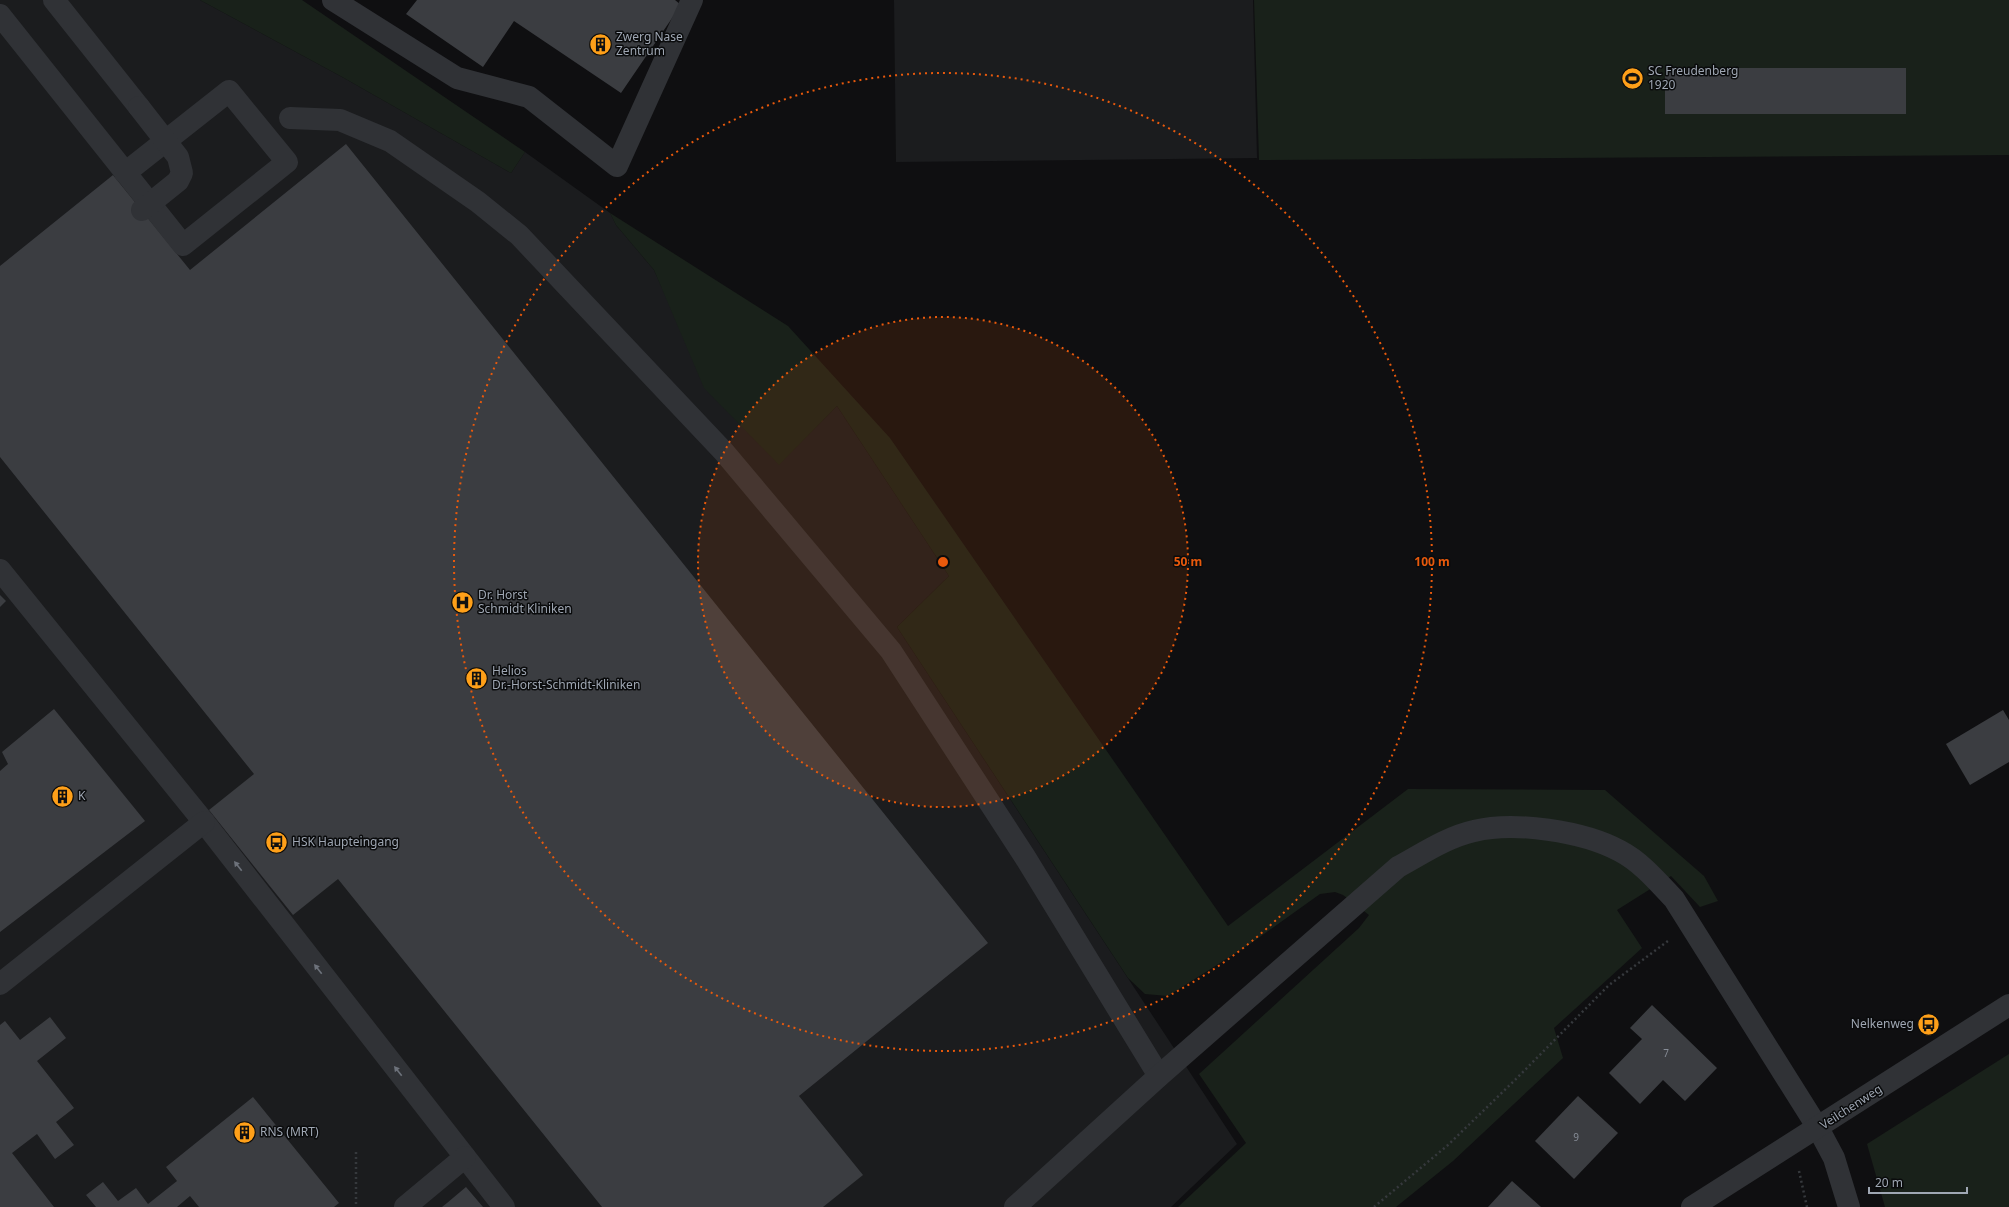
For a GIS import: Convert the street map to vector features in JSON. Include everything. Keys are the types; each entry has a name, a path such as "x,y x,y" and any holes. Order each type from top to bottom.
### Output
{"street":[{"path":"54,0 178,157 182,173 178,181 142,210"},
{"path":"333,0 457,78 529,97 617,166 692,0"},
{"path":"0,15 125,173 183,245 287,162 229,91 125,173"},
{"path":"290,118 340,120 390,141 478,202 519,235 724,452 891,651 1025,857 1159,1076"},
{"path":"0,570 204,822 504,1207"},
{"path":"0,984 204,822"},
{"path":"1015,1207 1159,1076 1398,868 1442,843 1474,830 1516,826 1576,835 1620,850 1646,869 1674,899 1818,1128 1834,1158 1849,1207"},
{"name":"Veilchenweg","path":"1692,1207 2009,1005"},
{"path":"405,1207 466,1157"}],"path":[{"path":"1374,1207 1448,1145 1515,1080 1609,984 1691,925"},
{"path":"1793,1144 1807,1207"},
{"path":"356,1152 356,1207"}],"shaded area":[{"name":"Dr. Horst Schmidt Kliniken","path":"0,0 200,0 344,78 511,173 525,152 610,213 616,225 654,270 668,301 779,464 837,406 949,576 897,627 1237,1144 1171,1207 0,1207"},
{"path":"200,0 302,0 525,152 511,173 344,78"},
{"path":"894,0 1253,0 1257,158 896,162"},
{"name":"SC Freudenberg 1920","path":"1254,0 2009,0 2009,155 1259,160"},
{"path":"610,213 788,326 890,438 1228,926 1408,789 1605,790 1704,876 1718,901 1700,907 1671,876 1617,910 1642,948 1554,1028 1563,1058 1453,1161 1396,1207 1178,1207 1246,1143 1199,1074 1359,928 1369,915 1343,895 1335,892 1320,894 1250,944 1168,996 1145,994 1128,978 897,627 949,576 837,406 779,465 704,388 654,270 616,225"},
{"path":"2009,1054 2009,1207 1885,1207 1867,1144"}],"building":[{"name":"Zwerg Nase Zentrum","path":"417,0 675,0 681,5 621,93 514,21 483,67 406,14"},
{"path":"1665,68 1906,68 1906,114 1665,114"},
{"name":"Helios Dr.-Horst-Schmidt-Kliniken","path":"346,144 988,943 799,1096 863,1175 823,1207 602,1207 338,879 293,915 209,810 254,774 0,457 0,266 113,175 190,270"},
{"path":"0,595 6,601 0,607"},
{"name":"K","path":"54,709 145,821 0,932 0,771 8,764 2,752"},
{"path":"2003,710 2009,720 2009,762 1970,785 1946,744"},
{"path":"1652,1005 1717,1068 1685,1101 1663,1080 1640,1104 1609,1073 1642,1039 1630,1028"},
{"path":"50,1017 66,1038 37,1061 74,1108 56,1122 74,1145 55,1159 37,1134 12,1153 54,1207 0,1207 0,1025 5,1021 20,1040"},
{"path":"1578,1096 1618,1133 1574,1179 1535,1141"},
{"name":"RNS (MRT)","path":"253,1097 339,1203 334,1207 199,1207 190,1196 177,1207 96,1207 86,1195 103,1182 118,1201 136,1188 148,1204 177,1181 166,1167"},
{"path":"1512,1181 1541,1207 1488,1207"},
{"path":"466,1187 483,1207 442,1207 447,1203"}],"place":[{"name":"Zwerg Nase Zentrum","path":"601,44"},
{"name":"SC Freudenberg 1920","path":"1633,78"},
{"name":"Dr. Horst Schmidt Kliniken","path":"462,602"},
{"name":"Helios Dr.-Horst-Schmidt-Kliniken","path":"476,678"},
{"name":"K","path":"62,796"},
{"name":"HSK Haupteingang","path":"277,842"},
{"name":"Nelkenweg","path":"1929,1024"},
{"name":"RNS (MRT)","path":"245,1132"}]}
